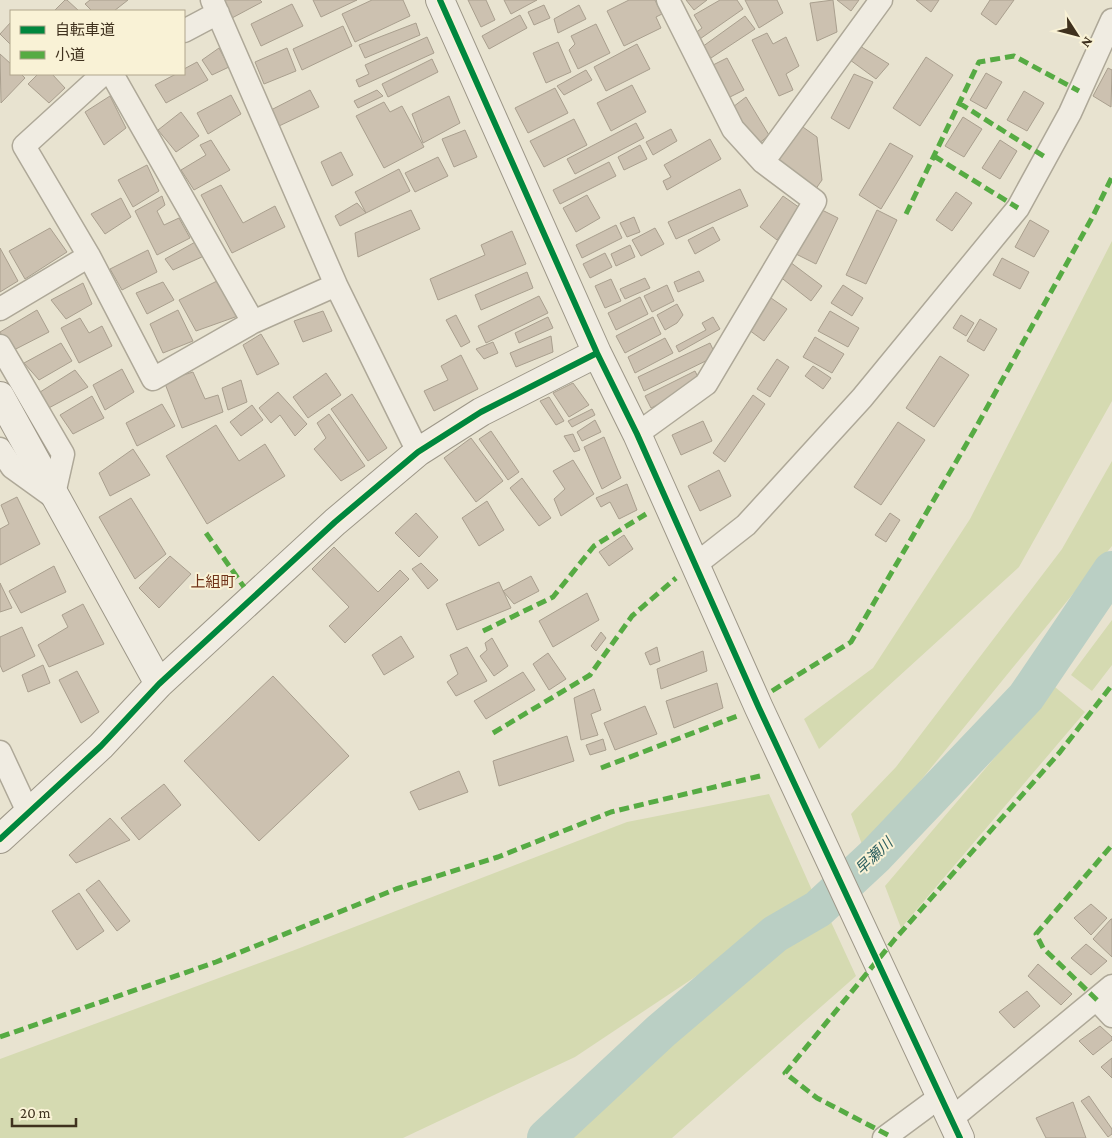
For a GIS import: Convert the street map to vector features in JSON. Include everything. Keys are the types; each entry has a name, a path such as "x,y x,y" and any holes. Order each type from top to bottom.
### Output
{"street":[{"path":"440,0 597,353 637,434 759,708 946,1107"},
{"path":"637,434 706,384 815,202 764,162 733,129 668,0"},
{"path":"764,162 880,0"},
{"path":"185,30 215,7 336,285 418,452"},
{"path":"695,565 746,525 849,412 1018,208 1070,113 1112,20"},
{"path":"102,75 24,146 90,256 153,379 253,322 336,285"},
{"path":"113,75 253,322"},
{"path":"0,309 90,256"},
{"path":"0,346 63,454 55,496"},
{"path":"0,839 101,746 159,684 334,522 418,452 481,412 597,353"},
{"path":"0,396 159,684"},
{"path":"0,449 12,467 55,496"},
{"path":"0,752 28,812"},
{"path":"886,1137 946,1107 1104,993 1112,1016"}],"green space":[{"path":"1112,241 1112,401 1019,567 819,749 804,719 873,668 970,519"},
{"path":"1112,461 1112,546 864,850 851,814 896,767 1062,549"},
{"path":"1112,620 1112,665 1092,691 1071,675"},
{"path":"1055,687 1085,712 901,928 885,886"},
{"path":"769,794 815,897 575,1057 403,1138 0,1138 0,1059 292,951 627,822"},
{"path":"826,911 856,976 672,1138 565,1138 666,1039"}],"building":[{"path":"67,0 78,10 55,10"},
{"path":"90,0 128,0 115,10 91,10 85,4"},
{"path":"223,0 260,0 262,2 232,18"},
{"path":"313,0 357,0 321,17"},
{"path":"372,0 403,0 410,16 355,42 342,14"},
{"path":"468,0 486,0 495,20 481,27"},
{"path":"504,0 537,0 511,14"},
{"path":"629,0 655,0 662,14 656,17 661,28 624,46 607,11"},
{"path":"686,0 707,0 694,10"},
{"path":"720,0 737,0 743,9 697,41 694,34 702,28 694,15"},
{"path":"745,0 777,0 783,13 759,28"},
{"path":"833,0 837,32 817,41 810,3"},
{"path":"837,0 859,0 851,11"},
{"path":"916,0 939,0 931,12"},
{"path":"990,0 1014,0 996,25 981,14"},
{"path":"292,4 303,26 261,46 251,24"},
{"path":"544,5 550,18 534,25 528,12"},
{"path":"579,5 586,19 558,33 554,19"},
{"path":"520,15 527,28 489,49 482,36"},
{"path":"745,16 755,29 711,58 702,47"},
{"path":"10,23 10,44 0,34"},
{"path":"416,23 420,35 365,58 359,45"},
{"path":"596,24 610,53 578,69 569,50 575,44 571,36"},
{"path":"343,26 352,46 302,70 293,49"},
{"path":"767,33 773,44 786,37 799,66 786,74 793,90 779,96 752,40"},
{"path":"427,37 434,53 359,87 356,80 369,74 365,65"},
{"path":"558,42 571,72 546,83 533,53"},
{"path":"855,43 889,64 876,79 846,57"},
{"path":"637,44 650,69 606,91 594,67"},
{"path":"219,48 229,67 212,75 202,60"},
{"path":"287,48 296,71 264,84 255,62"},
{"path":"0,54 10,63 10,75 22,75 25,78 1,103"},
{"path":"926,57 953,75 920,126 893,108"},
{"path":"727,58 744,90 726,99 709,67"},
{"path":"432,59 438,72 388,97 382,84"},
{"path":"197,62 208,80 166,103 155,85 174,75 185,75 185,68"},
{"path":"1108,68 1112,70 1111,107 1093,96"},
{"path":"586,70 592,80 564,95 557,86"},
{"path":"986,73 1002,82 986,109 970,100"},
{"path":"854,74 873,82 849,129 831,118"},
{"path":"37,75 53,75 65,88 49,103 28,84"},
{"path":"632,85 646,112 611,131 597,103"},
{"path":"555,88 568,113 528,133 515,108"},
{"path":"310,90 319,107 279,126 271,110"},
{"path":"377,90 383,96 358,108 354,101"},
{"path":"1024,91 1044,103 1027,131 1007,120"},
{"path":"231,95 241,114 208,134 197,113"},
{"path":"110,96 126,128 104,145 85,112"},
{"path":"449,96 460,123 423,143 412,114"},
{"path":"746,97 769,135 757,145 729,110"},
{"path":"384,102 390,112 402,106 424,147 384,168 356,116"},
{"path":"181,112 199,136 176,152 158,130"},
{"path":"963,117 982,129 964,157 945,146"},
{"path":"574,119 587,145 544,167 530,141"},
{"path":"636,123 644,138 575,174 567,159"},
{"path":"800,125 817,137 822,180 815,190 775,162"},
{"path":"671,129 677,141 653,155 646,142"},
{"path":"465,130 477,157 454,167 442,139"},
{"path":"710,139 721,159 667,190 663,181 671,177 664,165"},
{"path":"211,140 230,170 194,190 181,170 206,155 200,145"},
{"path":"1000,140 1017,151 1000,179 982,168"},
{"path":"890,143 913,156 881,209 859,195"},
{"path":"640,145 647,159 624,170 618,157"},
{"path":"341,152 353,175 332,186 321,162"},
{"path":"438,157 448,176 415,192 405,173"},
{"path":"609,162 616,176 560,204 553,190"},
{"path":"147,165 159,191 133,207 118,180"},
{"path":"399,169 410,191 366,213 355,192"},
{"path":"221,185 243,223 275,206 285,227 232,253 201,195"},
{"path":"740,189 748,206 676,239 668,222"},
{"path":"956,192 972,203 952,231 936,220"},
{"path":"587,195 600,218 576,232 563,208"},
{"path":"162,196 165,205 157,211 164,225 179,218 190,238 157,255 135,211"},
{"path":"783,196 800,208 777,240 760,227"},
{"path":"121,198 131,217 105,234 91,214"},
{"path":"357,203 366,213 340,226 335,216"},
{"path":"818,208 838,218 816,264 796,254"},
{"path":"411,210 420,229 358,257 355,233"},
{"path":"877,210 897,220 866,284 846,275"},
{"path":"634,217 640,232 627,237 620,223"},
{"path":"1030,220 1049,231 1034,257 1015,247"},
{"path":"616,225 622,238 582,258 576,245"},
{"path":"713,227 720,240 695,254 688,240"},
{"path":"50,228 67,252 25,279 9,251"},
{"path":"655,228 664,244 641,256 632,240"},
{"path":"512,231 526,264 438,300 430,279 485,255 481,245"},
{"path":"197,241 204,256 173,270 165,259"},
{"path":"630,245 635,257 616,266 611,254"},
{"path":"0,248 18,281 0,292"},
{"path":"148,250 157,272 122,290 110,269"},
{"path":"605,253 612,267 590,278 583,264"},
{"path":"1002,258 1029,272 1020,289 993,275"},
{"path":"790,262 822,286 811,301 779,276"},
{"path":"699,271 704,281 678,292 674,282"},
{"path":"527,272 533,288 481,310 475,295"},
{"path":"645,278 650,288 625,299 620,289"},
{"path":"611,279 621,301 605,308 595,286"},
{"path":"217,281 238,316 196,331 179,300"},
{"path":"163,282 174,300 147,314 136,293"},
{"path":"83,283 92,304 66,319 51,300"},
{"path":"667,285 674,301 652,312 644,296"},
{"path":"843,285 863,298 852,316 831,303"},
{"path":"539,296 548,313 486,343 478,326"},
{"path":"640,297 648,314 616,330 608,313"},
{"path":"771,298 787,309 764,341 749,330"},
{"path":"677,304 683,315 677,323 665,330 657,315"},
{"path":"37,310 49,332 10,352 0,332"},
{"path":"178,310 193,341 163,353 150,324"},
{"path":"323,311 332,331 303,342 294,321"},
{"path":"830,311 859,328 848,347 818,331"},
{"path":"456,315 470,342 461,347 446,320"},
{"path":"961,315 974,323 966,336 953,328"},
{"path":"548,317 553,328 519,343 515,333"},
{"path":"653,317 661,334 625,353 616,336"},
{"path":"713,317 720,329 679,352 676,346 706,330 702,323"},
{"path":"80,318 89,333 102,326 112,346 79,363 61,328"},
{"path":"980,319 997,329 984,351 967,341"},
{"path":"261,334 279,364 257,375 243,345"},
{"path":"551,336 553,352 516,367 510,353"},
{"path":"815,337 844,354 832,373 803,357"},
{"path":"665,338 673,353 635,373 628,357"},
{"path":"493,342 498,353 484,359 476,349"},
{"path":"61,343 72,361 39,380 24,363"},
{"path":"710,343 716,356 644,391 638,377"},
{"path":"461,355 478,389 434,411 424,391 448,380 441,366"},
{"path":"940,356 969,375 934,427 906,408"},
{"path":"777,359 789,367 770,397 757,389"},
{"path":"813,366 831,378 823,389 805,376"},
{"path":"122,369 134,392 105,410 93,385"},
{"path":"75,370 88,387 45,410 37,394"},
{"path":"695,371 699,379 688,390 651,408 645,396"},
{"path":"193,372 205,399 218,395 223,412 182,428 164,381"},
{"path":"326,373 341,395 308,418 293,397"},
{"path":"241,380 247,402 228,410 222,388"},
{"path":"573,383 589,405 569,417 553,393"},
{"path":"278,392 307,424 295,436 280,415 271,423 259,408"},
{"path":"352,394 387,448 368,461 331,409"},
{"path":"753,395 765,404 725,462 713,453"},
{"path":"92,396 104,418 73,434 60,415"},
{"path":"549,397 564,421 556,425 540,401"},
{"path":"162,404 175,426 137,446 126,423"},
{"path":"252,405 263,420 241,436 230,422"},
{"path":"592,409 595,415 572,427 568,421"},
{"path":"329,414 365,466 341,481 314,449 326,438 317,423"},
{"path":"595,420 601,432 582,441 577,432"},
{"path":"703,421 712,441 681,455 672,435"},
{"path":"898,422 925,440 881,505 854,487"},
{"path":"216,425 239,461 265,444 285,476 207,524 166,456"},
{"path":"491,431 519,472 508,480 479,439"},
{"path":"573,434 580,450 574,452 564,436"},
{"path":"604,437 621,478 602,489 584,447"},
{"path":"471,438 503,481 476,502 444,458"},
{"path":"133,449 150,475 110,496 99,473"},
{"path":"573,460 594,494 561,516 554,499 565,489 553,471"},
{"path":"719,470 731,496 700,511 688,486"},
{"path":"522,478 551,518 539,526 510,488"},
{"path":"627,484 637,510 619,519 610,502 601,507 596,498"},
{"path":"17,497 40,544 0,565 0,529 9,524 1,505"},
{"path":"131,498 166,554 135,579 99,517"},
{"path":"487,501 504,530 479,546 462,518"},
{"path":"416,513 438,537 419,557 395,533"},
{"path":"890,513 900,520 886,542 875,535"},
{"path":"624,535 633,549 609,566 599,552"},
{"path":"334,547 378,592 400,570 409,579 345,643 329,626 349,607 312,569"},
{"path":"170,556 191,574 159,608 139,588"},
{"path":"421,563 438,580 428,589 412,569"},
{"path":"54,566 66,592 21,613 9,591"},
{"path":"531,576 539,591 514,604 503,591"},
{"path":"499,582 511,608 457,630 446,604"},
{"path":"0,583 12,608 0,612"},
{"path":"587,593 599,620 553,647 539,621"},
{"path":"83,604 104,644 49,667 38,645 68,627 62,615"},
{"path":"22,627 35,656 3,672 0,665 0,637"},
{"path":"601,632 606,638 596,651 591,646"},
{"path":"401,636 414,657 384,675 372,655"},
{"path":"492,638 508,666 494,676 480,656 487,650 485,643"},
{"path":"467,647 487,681 456,696 447,682 458,674 450,655"},
{"path":"657,647 660,661 650,665 645,653"},
{"path":"703,651 707,671 661,689 657,669"},
{"path":"548,653 566,679 549,690 533,664"},
{"path":"43,665 50,683 28,692 22,675"},
{"path":"77,671 99,712 81,723 59,680"},
{"path":"523,672 535,690 486,719 474,701"},
{"path":"273,676 349,756 259,841 184,761"},
{"path":"717,683 723,708 674,728 666,701"},
{"path":"594,689 601,710 591,714 598,735 581,740 574,698"},
{"path":"645,706 657,734 615,750 604,723"},
{"path":"567,736 574,761 499,786 493,761"},
{"path":"603,739 606,750 590,755 586,745"},
{"path":"459,771 468,792 419,810 410,792"},
{"path":"164,784 181,805 139,840 121,818"},
{"path":"110,818 130,840 76,863 69,855"},
{"path":"99,880 130,921 117,931 86,890"},
{"path":"79,893 104,931 77,950 52,911"},
{"path":"1091,904 1107,918 1091,935 1074,918"},
{"path":"1112,919 1112,957 1093,939"},
{"path":"1086,944 1107,961 1091,975 1071,958"},
{"path":"1038,964 1072,994 1061,1005 1028,976"},
{"path":"1027,991 1040,1006 1014,1028 999,1012"},
{"path":"1100,1026 1112,1037 1112,1040 1093,1055 1079,1041"},
{"path":"1112,1058 1112,1078 1101,1067"},
{"path":"1089,1096 1112,1129 1112,1134 1108,1137 1081,1101"},
{"path":"1073,1102 1086,1138 1046,1138 1036,1118"}],"waterway":[{"name":"早瀬川","path":"546,1138 661,1031 775,934 818,909 876,855 1026,697 1112,570"}],"marked path":[{"path":"906,214 979,62 1014,56 1079,91"},
{"path":"959,103 1045,157"},
{"path":"934,156 1018,208"},
{"path":"772,691 851,642 974,431 1093,216 1112,177"},
{"path":"483,631 553,597 594,546 646,514"},
{"path":"206,533 244,587"},
{"path":"493,733 590,675 632,616 676,578"},
{"path":"888,1135 817,1098 785,1073 895,939 1060,752 1112,685"},
{"path":"601,768 740,715"},
{"path":"0,1037 216,962 396,889 498,857 611,812 760,776"},
{"path":"1097,1000 1043,948 1036,934 1112,845"}],"cycle path":[{"path":"440,0 597,353 637,434 759,708 960,1138"},
{"path":"0,839 101,746 159,684 335,522 418,452 481,412 597,353"}],"district":[{"name":"上組町","path":"213,582"}]}
